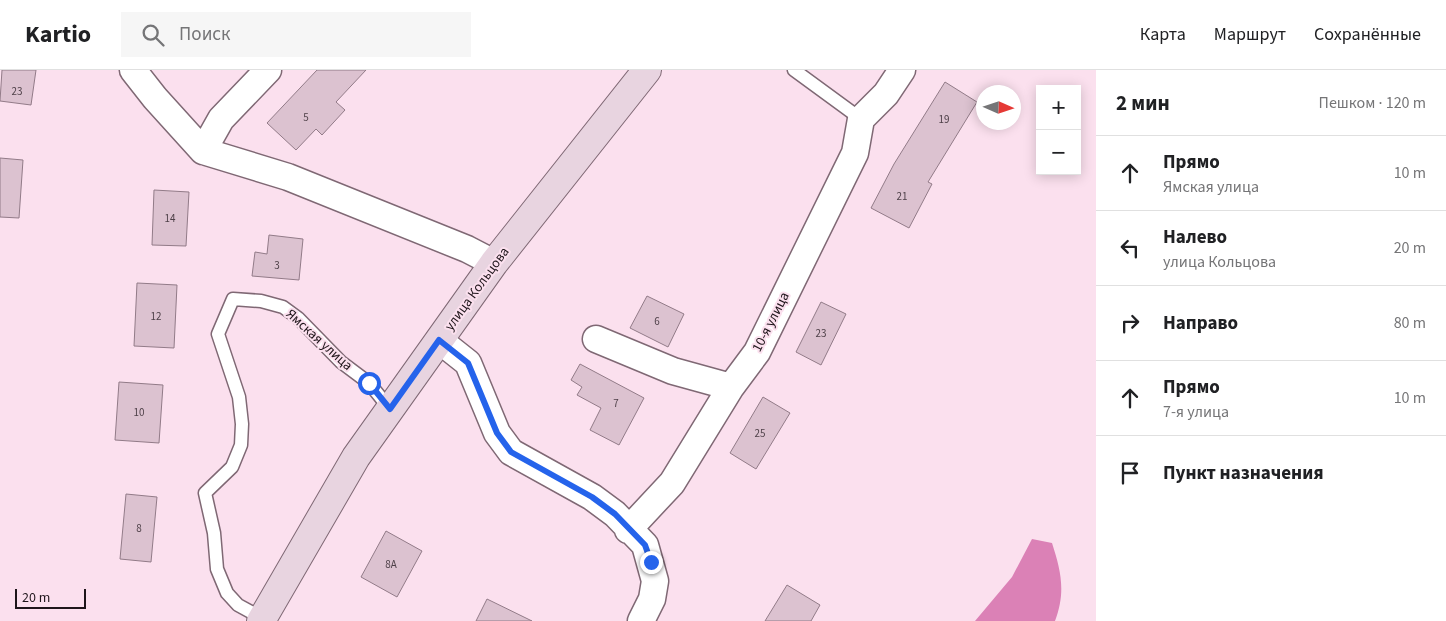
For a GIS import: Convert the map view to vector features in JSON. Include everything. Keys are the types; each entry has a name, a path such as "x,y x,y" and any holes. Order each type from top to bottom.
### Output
{"main road":[{"name":"улица Кольцова","path":"262,619 356,457 494,263 647,70"}],"street":[{"path":"133,70 155,98 203,150 288,177 467,249 494,263"},
{"path":"203,150 221,119 268,70"},
{"path":"861,119 886,94 902,70"},
{"name":"10-я улица","path":"628,530 672,483 731,387 758,352 855,152 861,119"},
{"path":"596,339 673,371 731,387"},
{"path":"439,340 468,363 497,433 511,452 592,497 615,514 628,530 645,545 655,581 652,599 641,621"}],"lane":[{"path":"794,70 861,119"},
{"name":"Ямская улица","path":"262,619 238,605 227,593 217,569 214,533 205,493 232,467 241,445 242,424 239,397 218,334 233,299 262,301 283,307 298,318 341,362 369,383 390,409"}],"shaded area":[{"path":"1032,539 1052,543 1055,553 1060,572 1061,591 1055,621 975,621 1012,577"}],"building":[{"path":"2,70 36,70 31,105 0,101"},
{"path":"317,70 366,70 336,102 345,110 322,135 316,129 296,150 267,123"},
{"path":"945,82 976,101 928,182 932,184 909,228 871,208 894,164"},
{"path":"0,158 23,160 19,218 0,217"},
{"path":"154,190 189,192 186,246 152,245"},
{"path":"269,235 303,239 299,280 252,276 255,252 267,254"},
{"path":"137,283 177,285 174,348 134,346"},
{"path":"647,296 684,314 668,347 630,328"},
{"path":"821,302 846,314 821,365 796,352"},
{"path":"580,364 644,398 619,445 590,430 601,408 577,395 582,387 571,380"},
{"path":"119,382 163,385 159,443 115,440"},
{"path":"763,397 790,413 756,469 730,453"},
{"path":"126,494 157,497 151,562 120,559"},
{"path":"386,531 422,551 397,597 361,577"},
{"path":"787,585 820,605 811,621 765,621"},
{"path":"487,599 532,621 476,621"}],"route":[{"path":"369,383 390,409 439,340 468,363 497,433 511,452 592,497 615,514 628,530 645,545 651,562"}]}
